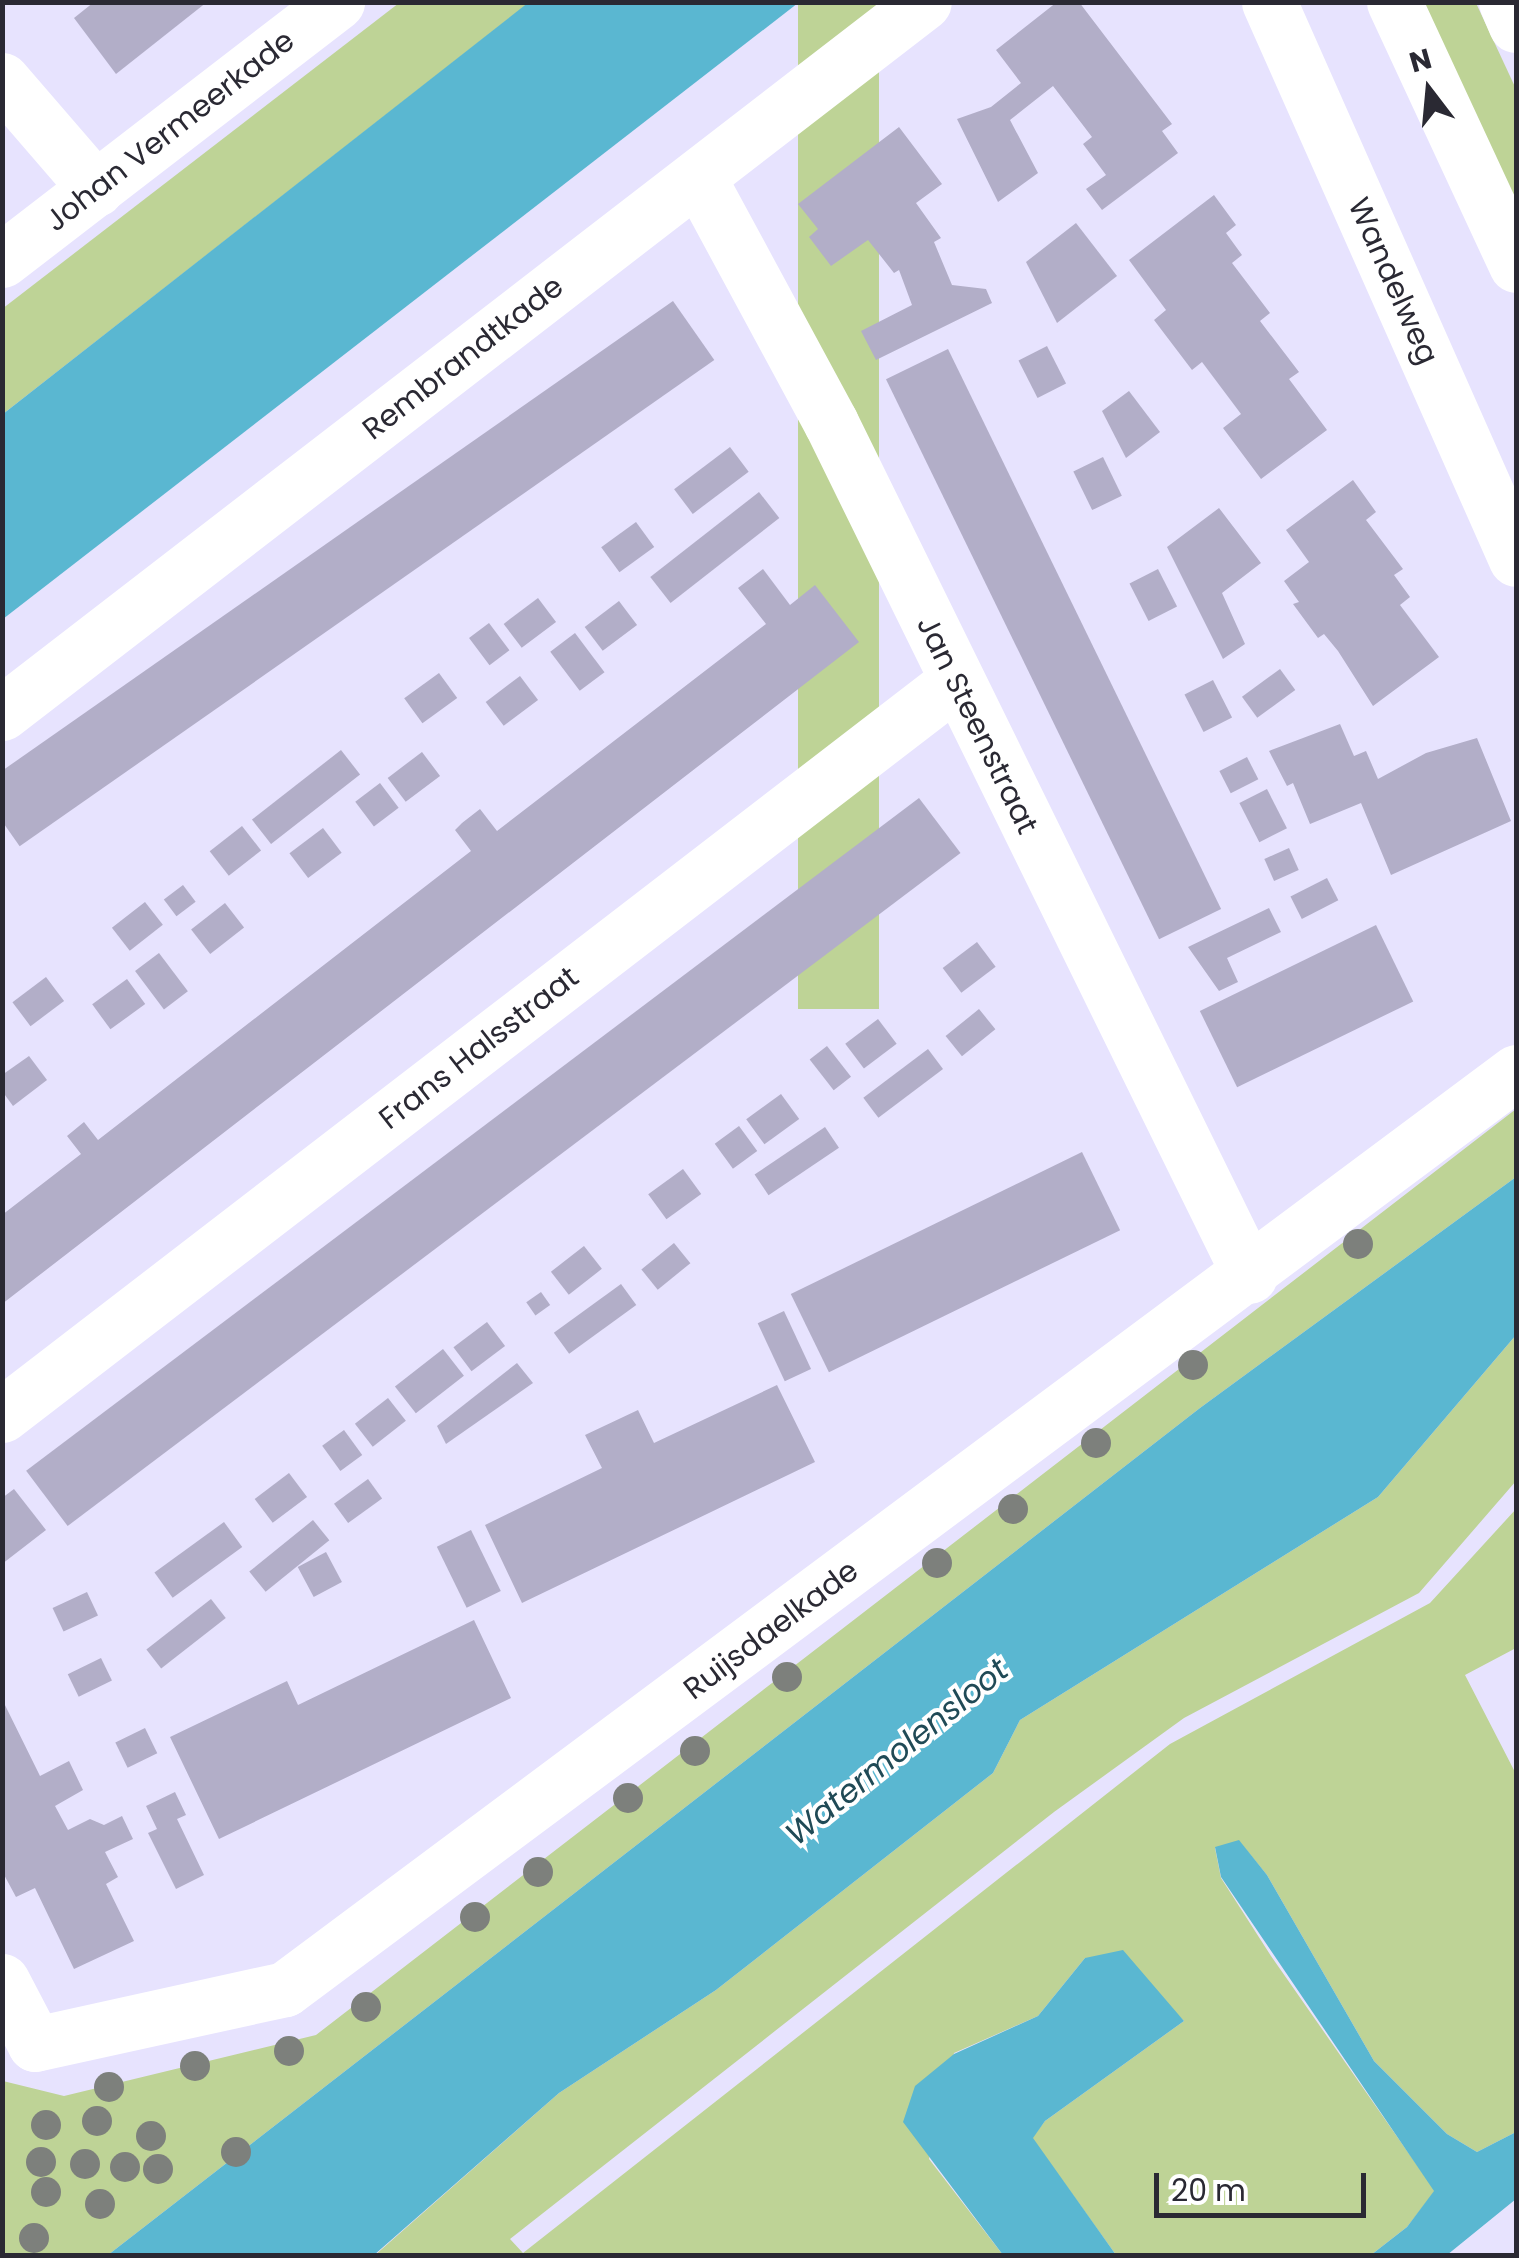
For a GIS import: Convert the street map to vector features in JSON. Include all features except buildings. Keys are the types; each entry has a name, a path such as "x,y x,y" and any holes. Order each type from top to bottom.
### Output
{"street":[{"name":"Johan Vermeerkade","path":"2,260 337,2"},
{"name":"Rembrandtkade","path":"2,714 924,2"},
{"name":"Wandelweg","path":"1268,2 1516,559"},
{"path":"1394,2 1516,264"},
{"path":"1506,2 1516,25"},
{"path":"2,80 96,189"},
{"name":"Jan Steenstraat","path":"698,177 831,423 1250,1276"},
{"name":"Frans Halsstraat","path":"2,1415 955,682"},
{"name":"Ruijsdaelkade","path":"2,1981 35,2044 285,1990 1250,1276 1516,1072"}],"green space":[{"path":"399,3 529,3 3,414 2,309"},
{"path":"798,3 879,3 879,1009 798,1009"},
{"path":"1416,3 1476,3 1516,89 1516,222"},
{"path":"1516,1109 1516,1177 1200,1408 108,2255 3,2256 3,2081 64,2096 316,2035"},
{"path":"1516,1335 1516,1481 1419,1593 1184,1718 1054,1812 510,2239 523,2253 1170,1744 1430,1603 1516,1509 1516,1648 1465,1675 1516,1774 1516,2132 1477,2152 1447,2134 1374,2061 1267,1875 1239,1841 1215,1848 1221,1878 1271,1956 1435,2191 1407,2227 1371,2255 1116,2255 1032,2138 1045,2121 1184,2021 1164,2001 1085,1958 1038,2016 954,2053 929,2159 1003,2255 374,2256 559,2093 716,1990 993,1773 1020,1720 1378,1497"}],"water":[{"path":"529,2 798,3 3,619 3,414"},
{"name":"Watermolensloot","path":"1516,1177 1516,1335 1378,1497 1020,1720 993,1773 716,1990 559,2093 374,2255 108,2255 1200,1408"},
{"path":"1239,1840 1267,1875 1374,2061 1447,2134 1477,2152 1516,2132 1516,2199 1447,2255 1371,2255 1407,2227 1434,2191 1221,1877 1215,1847"},
{"path":"1123,1950 1184,2021 1045,2121 1033,2138 1116,2255 1003,2255 903,2122 915,2086 954,2054 1038,2016 1085,1958"}]}
